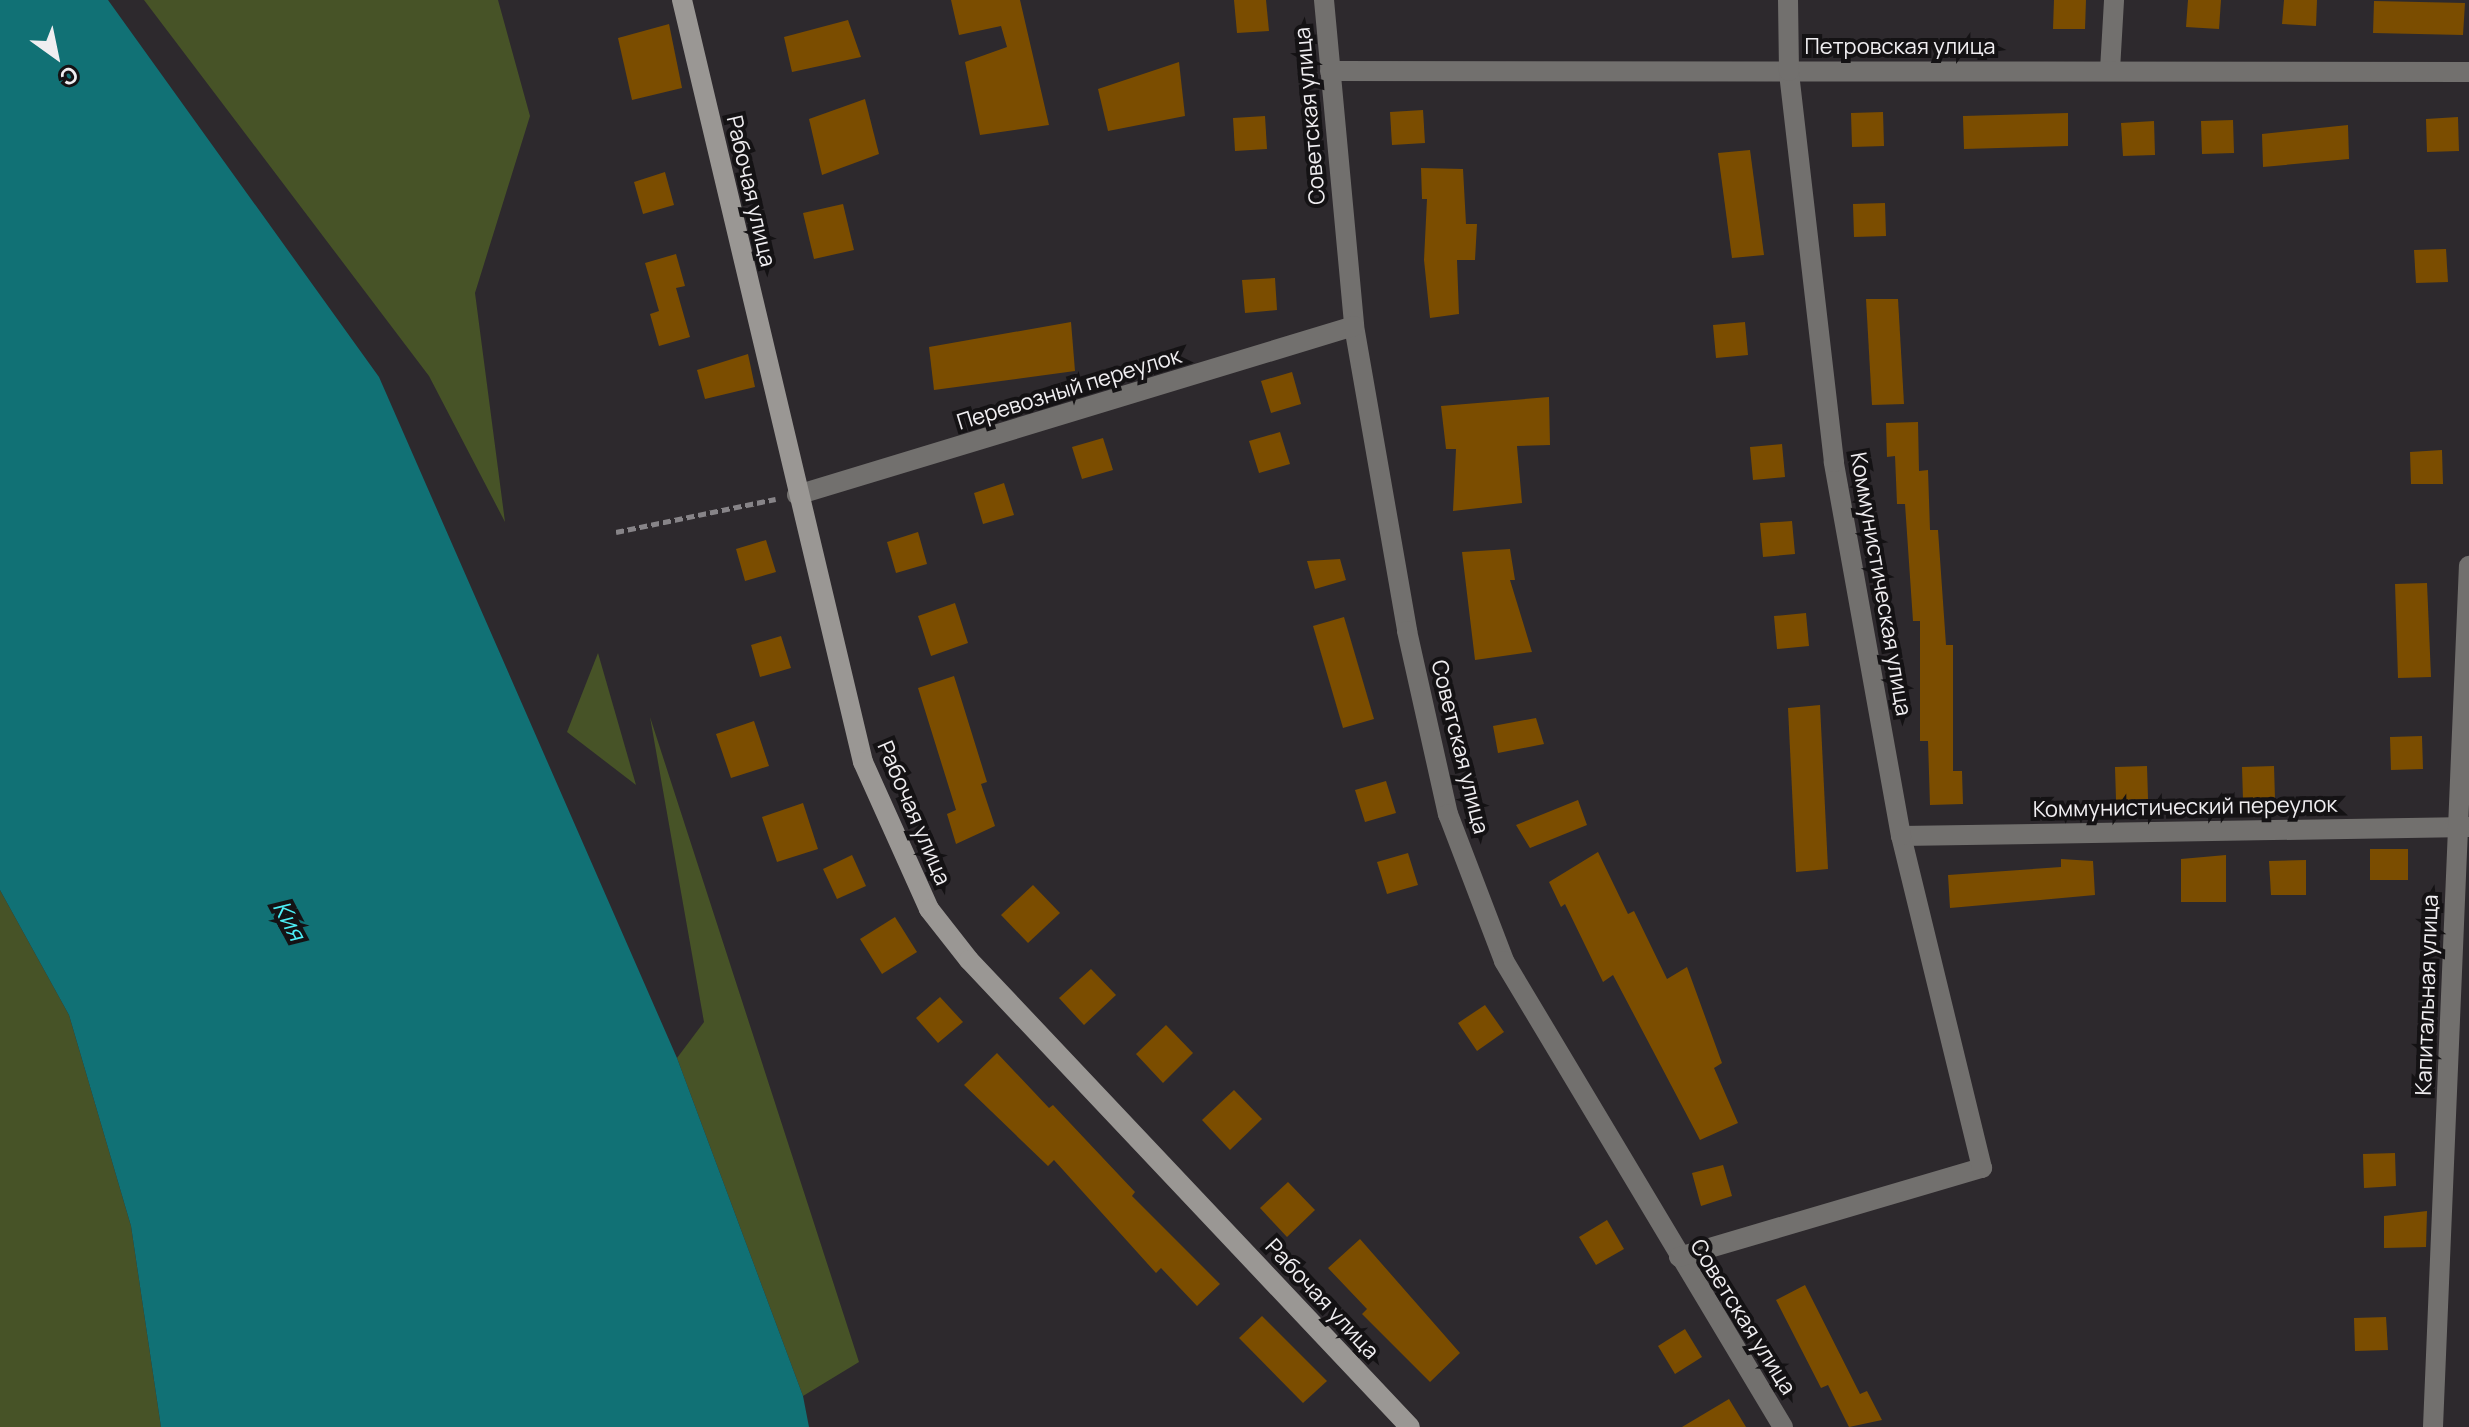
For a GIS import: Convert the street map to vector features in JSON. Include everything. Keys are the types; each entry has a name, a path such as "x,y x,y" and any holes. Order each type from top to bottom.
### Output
{"main road":[{"name":"Рабочая улица","path":"682,0 797,495 863,762 929,909 979,970 1410,1427"}],"street":[{"name":"Советская улица","path":"1324,0 1354,326 1407,631 1448,814 1504,961 1783,1427"},
{"name":"Коммунистическая улица","path":"1679,1257 1982,1168 1901,836 1834,462 1789,71 1788,0"},
{"path":"2110,70 2114,0"},
{"name":"Петровская улица","path":"1330,71 2469,72"},
{"name":"Перевозный переулок","path":"797,495 1354,326"},
{"name":"Капитальная улица","path":"2433,1427 2463,827 2469,566"},
{"name":"Коммунистический переулок","path":"1901,836 2463,827"}],"path":[{"path":"616,532 797,495"}],"green space":[{"path":"144,0 498,0 530,116 475,293 505,522 429,376"},
{"path":"598,653 636,785 567,732"},
{"path":"650,717 859,1362 803,1396 677,1058 704,1022"},
{"path":"0,890 69,1015 131,1226 161,1427 0,1427"}],"water":[{"name":"Кия","path":"0,0 108,0 379,377 677,1058 803,1396 809,1427 161,1427 131,1226 69,1015 0,890"}],"building":[{"path":"951,0 1020,0 1049,125 980,135 965,62 1007,47 1001,26 959,35"},
{"path":"1234,0 1266,0 1269,31 1237,33"},
{"path":"2054,0 2086,0 2085,29 2053,29"},
{"path":"2188,0 2221,0 2219,29 2186,27"},
{"path":"2284,0 2317,0 2316,26 2282,24"},
{"path":"2374,1 2465,3 2463,35 2373,33"},
{"path":"848,20 861,57 792,72 784,37"},
{"path":"669,24 682,88 632,100 618,38"},
{"path":"1179,62 1185,116 1108,131 1098,89"},
{"path":"865,99 879,154 822,175 809,119"},
{"path":"1423,110 1425,143 1392,145 1390,112"},
{"path":"1883,112 1884,146 1852,147 1851,113"},
{"path":"2068,113 2068,146 1964,149 1963,116"},
{"path":"1265,116 1267,149 1235,151 1233,118"},
{"path":"2458,117 2459,151 2427,152 2426,119"},
{"path":"2233,120 2234,153 2202,154 2201,121"},
{"path":"2154,121 2155,155 2123,156 2121,123"},
{"path":"2348,125 2349,159 2263,167 2262,134"},
{"path":"1750,150 1764,255 1732,258 1718,153"},
{"path":"1421,168 1463,169 1466,224 1477,224 1475,260 1457,260 1459,314 1430,318 1424,260 1427,199 1422,199"},
{"path":"665,172 674,205 643,214 634,182"},
{"path":"1885,203 1886,236 1854,237 1853,204"},
{"path":"843,204 854,250 814,259 803,213"},
{"path":"2446,249 2448,282 2416,283 2414,250"},
{"path":"676,254 685,286 676,288 690,337 659,346 650,314 659,311 645,263"},
{"path":"1275,278 1277,310 1245,313 1242,280"},
{"path":"1866,299 1898,299 1904,404 1872,405"},
{"path":"1071,322 1075,371 934,390 929,347"},
{"path":"1745,322 1748,355 1716,358 1713,325"},
{"path":"748,354 755,387 705,399 697,370"},
{"path":"1292,372 1301,404 1271,413 1261,381"},
{"path":"1549,397 1550,445 1517,446 1522,503 1453,511 1456,449 1446,449 1441,406"},
{"path":"1918,422 1919,471 1928,470 1930,530 1938,530 1946,645 1953,645 1953,771 1962,771 1963,804 1930,805 1928,741 1920,741 1920,621 1913,621 1905,504 1897,504 1895,456 1887,457 1886,423"},
{"path":"1280,432 1290,464 1259,473 1249,441"},
{"path":"1103,438 1113,470 1082,479 1072,447"},
{"path":"1782,444 1785,477 1753,480 1750,447"},
{"path":"2442,450 2443,484 2411,484 2410,452"},
{"path":"1004,483 1014,515 983,524 974,493"},
{"path":"1792,521 1795,554 1763,557 1760,523"},
{"path":"918,532 927,564 896,573 887,542"},
{"path":"766,540 776,572 745,581 736,549"},
{"path":"1510,549 1515,580 1510,580 1532,652 1475,660 1462,552"},
{"path":"1340,559 1346,580 1315,589 1307,561"},
{"path":"2427,583 2431,677 2398,678 2395,584"},
{"path":"955,603 968,643 931,656 918,616"},
{"path":"1806,613 1809,646 1777,649 1774,616"},
{"path":"1344,617 1374,719 1343,728 1313,626"},
{"path":"781,636 791,668 760,677 751,645"},
{"path":"954,676 987,782 981,784 995,826 956,844 947,814 956,810 918,688"},
{"path":"1820,705 1828,869 1796,872 1788,708"},
{"path":"1536,718 1544,744 1498,753 1493,726"},
{"path":"754,721 769,766 731,778 716,734"},
{"path":"2422,736 2423,769 2391,770 2390,737"},
{"path":"2147,766 2148,799 2116,800 2115,767"},
{"path":"2274,766 2275,799 2243,800 2242,767"},
{"path":"1386,781 1396,813 1365,822 1355,790"},
{"path":"1578,800 1587,825 1530,848 1516,825"},
{"path":"803,803 818,849 777,862 762,817"},
{"path":"2370,849 2408,849 2408,880 2370,880"},
{"path":"1598,852 1628,914 1634,911 1667,979 1687,967 1722,1063 1714,1068 1738,1123 1700,1140 1613,975 1603,982 1565,904 1561,907 1549,882"},
{"path":"1408,853 1418,885 1387,894 1377,862"},
{"path":"852,855 866,886 837,899 823,869"},
{"path":"2226,855 2226,902 2181,902 2181,859"},
{"path":"2061,859 2093,861 2095,895 1950,908 1948,875 2061,867"},
{"path":"2306,860 2306,895 2271,895 2269,861"},
{"path":"1033,885 1060,913 1028,943 1001,915"},
{"path":"895,917 917,952 882,974 860,939"},
{"path":"1091,969 1116,995 1084,1025 1059,998"},
{"path":"940,997 963,1022 938,1043 916,1018"},
{"path":"1485,1005 1504,1032 1477,1051 1458,1023"},
{"path":"1166,1025 1193,1053 1163,1083 1136,1054"},
{"path":"997,1053 1049,1108 1053,1105 1135,1192 1132,1196 1220,1284 1197,1306 1161,1268 1156,1273 1054,1160 1048,1166 964,1085"},
{"path":"1234,1090 1262,1119 1230,1150 1202,1120"},
{"path":"2395,1153 2396,1186 2364,1188 2363,1154"},
{"path":"1723,1165 1732,1196 1701,1206 1692,1173"},
{"path":"1288,1182 1315,1210 1287,1237 1260,1208"},
{"path":"2427,1211 2426,1247 2384,1248 2384,1216"},
{"path":"1607,1220 1624,1249 1596,1265 1579,1237"},
{"path":"1360,1239 1460,1353 1430,1382 1362,1314 1367,1309 1328,1268"},
{"path":"1805,1285 1860,1394 1867,1391 1882,1420 1849,1427 1828,1385 1821,1388 1776,1300"},
{"path":"1262,1316 1327,1381 1303,1403 1239,1338"},
{"path":"2386,1317 2388,1350 2355,1351 2354,1318"},
{"path":"1685,1329 1702,1357 1675,1374 1658,1346"},
{"path":"1729,1399 1746,1427 1682,1427"}]}
